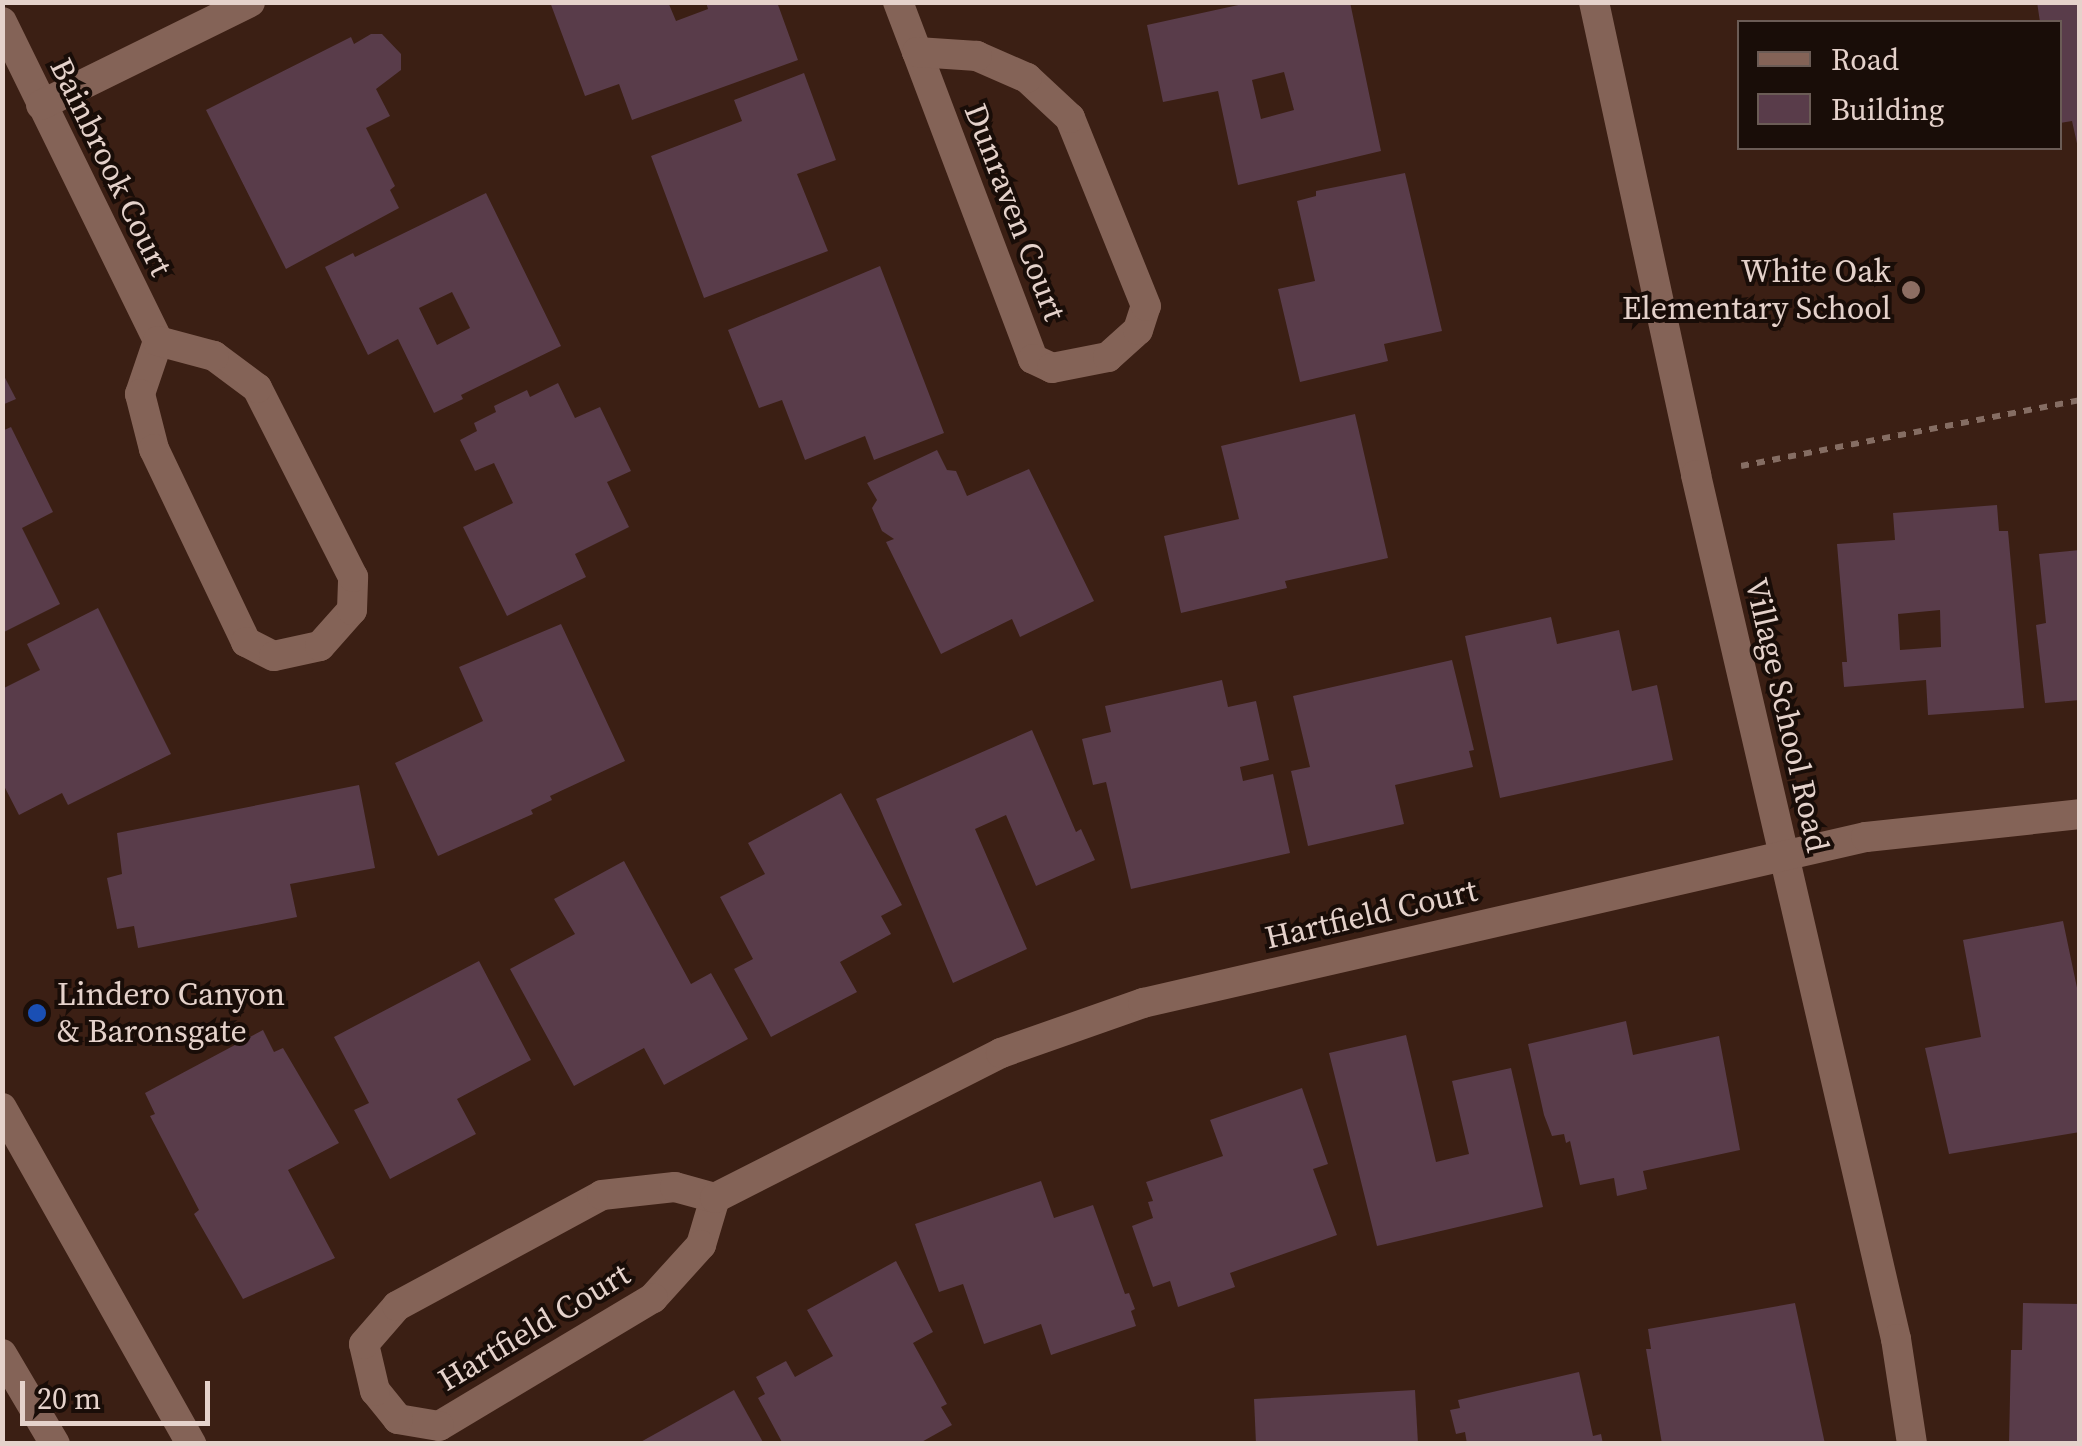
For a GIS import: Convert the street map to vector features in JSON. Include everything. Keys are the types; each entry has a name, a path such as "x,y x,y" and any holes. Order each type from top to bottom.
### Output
{"street":[{"path":"40,105 250,2"},
{"name":"Dunraven Court","path":"898,2 1033,359 1052,368 1108,357 1138,330 1146,306 1070,118 1028,78 976,56 917,52"},
{"name":"Village School Road","path":"1594,2 1696,475 1896,1339 1912,1444"},
{"name":"Bainbrook Court","path":"2,22 158,341"},
{"path":"158,341 214,356 256,388 353,577 352,610 320,646 274,656 246,642 154,449 140,394 158,341"},
{"name":"Hartfield Court","path":"715,1198 701,1245 653,1298 440,1426 398,1419 375,1391 364,1344 396,1306 602,1196 675,1187 715,1198 1001,1052 1143,1003 1866,837 2080,814"},
{"path":"2,1108 191,1444"},
{"path":"2,1354 55,1444"}],"path":[{"path":"1696,475 2080,400"}],"building":[{"path":"550,2 668,2 676,21 708,9 706,2 777,2 798,60 632,120 619,84 585,96"},
{"path":"1252,2 1350,2 1381,151 1238,185 1218,91 1163,102 1147,25","holes":["1284,72 1294,110 1261,119 1252,80"]},
{"path":"2037,2 2080,2 2080,157 2072,121 2062,123 2062,20 2040,20"},
{"path":"371,34 382,34 401,54 401,70 376,89 390,116 366,128 395,186 390,190 399,208 286,269 206,110 351,37 354,44"},
{"path":"804,73 836,160 797,174 828,251 704,298 651,156 742,121 734,100"},
{"path":"1405,173 1442,331 1384,344 1388,361 1300,382 1278,289 1315,281 1297,201 1316,196 1316,191"},
{"path":"486,193 561,346 461,395 463,399 434,413 398,339 368,355 325,267 353,253 355,257","holes":["452,292 470,328 437,345 419,308"]},
{"path":"880,266 944,433 874,460 865,436 805,460 782,400 759,408 728,330"},
{"path":"2,372 16,399 2,405"},
{"path":"558,383 575,418 600,407 631,471 607,482 629,527 575,554 586,577 507,616 463,527 513,503 494,463 475,471 460,440 477,431 474,423 496,412 494,406 527,390 530,397"},
{"path":"1355,414 1388,558 1285,581 1287,588 1181,613 1164,536 1239,519 1221,446"},
{"path":"11,427 53,512 22,528 60,604 2,633 2,431"},
{"path":"937,450 947,470 956,471 967,496 1029,469 1094,601 1020,637 1012,619 941,654 886,542 894,539 882,531 872,508 877,500 867,483"},
{"path":"1997,505 1999,531 2008,531 2024,708 1928,715 1926,680 1844,687 1842,662 1847,662 1837,544 1895,540 1893,513","holes":["1940,610 1941,647 1900,650 1898,614"]},
{"path":"2080,550 2080,700 2045,703 2036,625 2046,623 2039,554"},
{"path":"98,608 171,754 68,805 62,793 19,815 2,782 2,689 40,670 27,644"},
{"path":"1551,617 1557,644 1619,630 1632,691 1657,685 1673,760 1500,798 1465,636"},
{"path":"561,624 625,761 550,796 552,800 531,810 533,814 438,856 395,763 483,721 459,667"},
{"path":"1452,660 1474,750 1469,751 1473,767 1395,785 1404,824 1308,846 1291,771 1310,767 1293,696"},
{"path":"1222,680 1228,707 1256,701 1269,760 1240,767 1243,781 1273,774 1290,853 1131,889 1106,782 1093,785 1082,739 1111,732 1105,706"},
{"path":"1032,730 1076,832 1081,829 1095,860 1036,886 1006,815 975,829 1027,949 953,983 876,799"},
{"path":"359,785 375,868 290,884 297,917 138,948 134,926 117,929 107,878 122,874 117,833"},
{"path":"841,793 902,905 881,916 891,934 840,962 857,992 771,1037 734,969 753,959 720,897 765,874 748,843"},
{"path":"624,861 691,984 711,973 748,1039 664,1085 644,1048 574,1086 510,969 575,934 554,899"},
{"path":"2063,921 2080,1002 2080,1132 1949,1154 1925,1048 1981,1037 1963,940"},
{"path":"479,961 531,1060 457,1099 476,1134 390,1179 354,1110 369,1103 334,1037"},
{"path":"1626,1021 1633,1055 1719,1036 1740,1150 1643,1171 1647,1189 1617,1196 1614,1178 1580,1185 1570,1141 1566,1143 1564,1134 1552,1136 1544,1115 1528,1044"},
{"path":"263,1030 274,1052 283,1048 339,1143 288,1170 335,1258 243,1299 194,1214 199,1210 150,1116 155,1114 145,1093"},
{"path":"1406,1035 1436,1162 1469,1154 1452,1081 1511,1068 1543,1207 1377,1246 1329,1053"},
{"path":"1302,1088 1328,1164 1313,1169 1337,1235 1230,1273 1235,1287 1178,1307 1170,1281 1153,1287 1132,1226 1153,1218 1148,1202 1153,1201 1146,1182 1223,1156 1210,1120"},
{"path":"1041,1181 1054,1218 1093,1205 1125,1294 1129,1293 1135,1309 1131,1311 1136,1326 1051,1355 1041,1324 984,1344 963,1284 939,1292 915,1224"},
{"path":"896,1261 933,1332 913,1343 947,1404 941,1407 952,1425 918,1444 783,1444 758,1398 765,1394 756,1377 786,1361 795,1377 833,1356 807,1310"},
{"path":"1795,1303 1825,1444 1662,1444 1646,1349 1651,1349 1648,1329"},
{"path":"2023,1303 2080,1304 2080,1444 2009,1444 2011,1350 2022,1350"},
{"path":"1579,1372 1593,1436 1601,1434 1603,1444 1467,1444 1465,1432 1456,1434 1450,1410 1460,1408 1458,1400"},
{"path":"734,1390 764,1444 637,1444"},
{"path":"1415,1390 1418,1444 1256,1444 1254,1399"}],"place":[{"name":"White Oak Elementary School","path":"1911,290"},
{"name":"Lindero Canyon & Baronsgate","path":"37,1013"}]}
